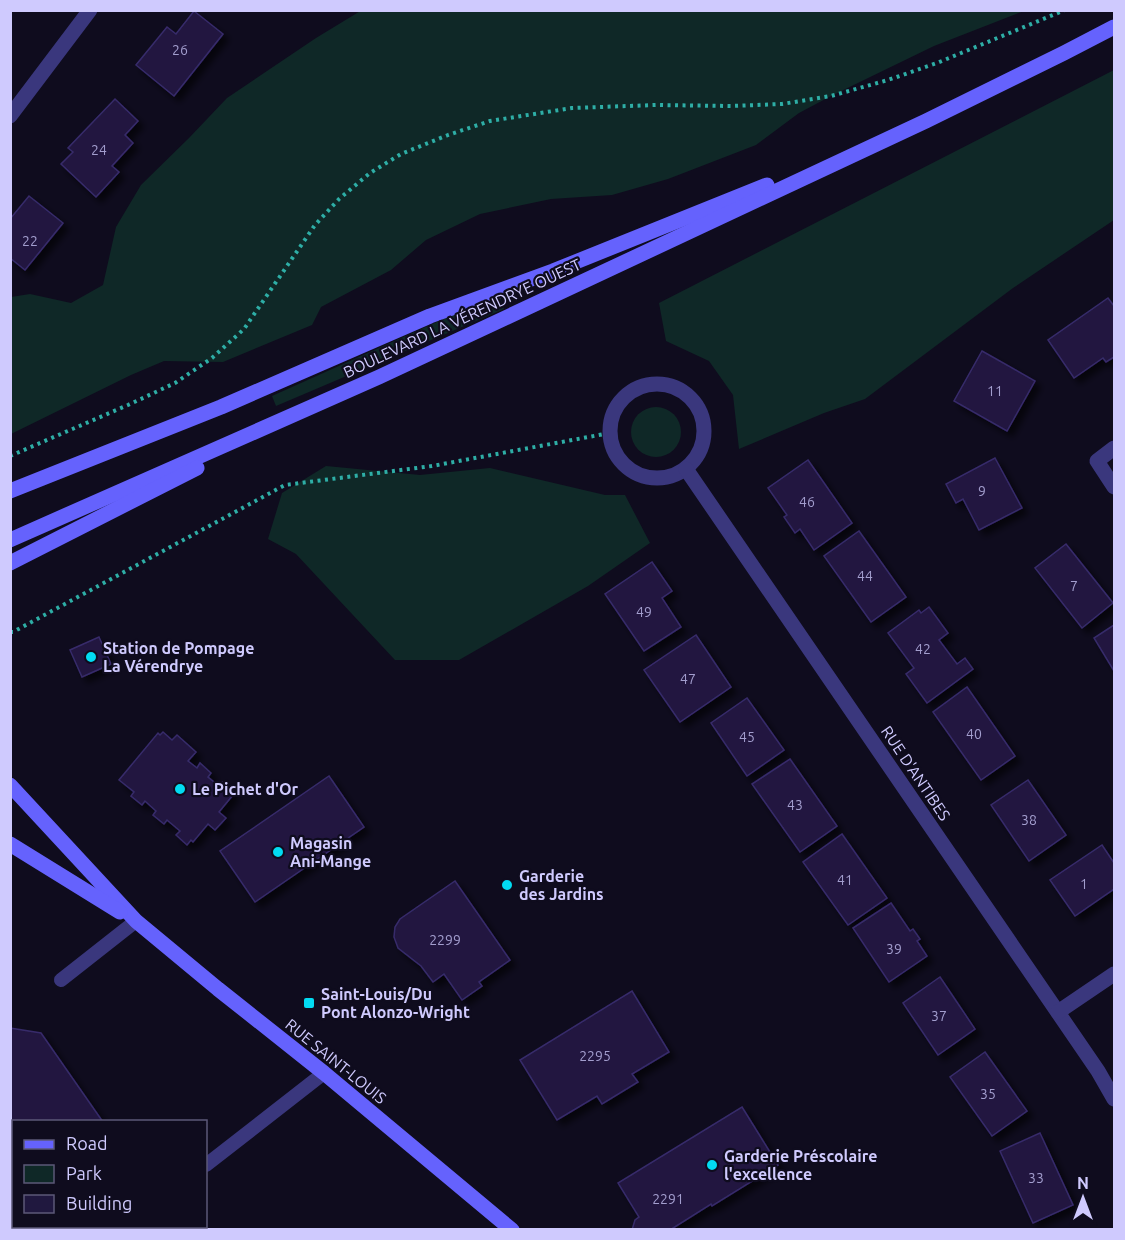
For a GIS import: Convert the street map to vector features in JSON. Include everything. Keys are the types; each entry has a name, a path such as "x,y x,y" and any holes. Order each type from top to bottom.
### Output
{"main road":[{"name":"BOULEVARD LA VÉRENDRYE OUEST","path":"10,540 380,377 926,121 1114,27"},
{"name":"BOULEVARD LA VÉRENDRYE OUEST","path":"10,491 221,407 430,316 553,271 926,121"},
{"path":"10,563 380,377"},
{"name":"RUE SAINT-LOUIS","path":"10,785 136,921 218,990 324,1073 512,1230"},
{"name":"RUE SAINT-LOUIS","path":"10,844 136,921"}],"street":[{"path":"10,116 90,10"},
{"path":"654,385 678,389 691,398 700,411 705,427 703,442 697,457 686,469 673,476 658,478 644,476 631,470 620,460 613,447 610,433 613,417 620,403 632,392 654,385"},
{"path":"1114,448 1097,461 1114,487"},
{"name":"RUE D'ANTIBES","path":"686,469 1058,1012 1114,1099"},
{"path":"1058,1012 1114,974"}],"lane":[{"path":"61,980 136,921"},
{"path":"207,1164 324,1073"}],"path":[{"path":"10,456 175,383 212,358 244,329 323,216 370,173 401,154 490,121 572,108 782,104 831,96 937,63 1065,10"},
{"path":"10,632 285,485 432,466 610,433"}],"green space":[{"path":"362,10 1024,11 934,46 831,96 799,113 756,145 668,179 612,195 551,199 480,214 426,240 391,270 321,307 312,325 223,362 164,361 11,434 11,297 30,294 71,303 103,285 116,227 141,185 227,98"},
{"path":"1114,70 1114,220 1013,288 865,399 824,413 739,449 733,395 709,361 666,341 659,303"},
{"path":"499,294 504,309 276,406 272,396"},
{"path":"656,407 674,414 681,432 674,450 656,457 638,450 631,432 638,414"},
{"path":"326,466 420,475 490,468 605,495 625,495 650,543 588,586 459,660 395,660 296,554 268,539 282,493"}],"building":[{"path":"194,11 223,34 174,96 136,65 167,27 176,34"},
{"path":"115,99 138,121 125,135 133,143 112,166 119,172 96,197 61,164 73,152 68,148"},
{"path":"29,196 63,223 25,270 10,258 10,219"},
{"path":"1108,298 1114,306 1114,357 1106,362 1103,358 1074,378 1048,340"},
{"path":"982,351 1035,381 1007,431 954,401"},
{"path":"995,458 1022,508 979,530 963,499 956,503 946,484"},
{"path":"808,460 852,523 814,550 800,529 795,533 784,517 787,515 768,488"},
{"path":"859,531 906,597 871,622 824,556"},
{"path":"1066,544 1113,603 1082,628 1035,568"},
{"path":"652,562 672,591 662,598 681,627 644,651 605,594"},
{"path":"929,607 948,633 939,640 957,664 965,658 973,669 927,703 906,674 914,668 888,633 919,610 921,613"},
{"path":"1114,625 1114,671 1094,638"},
{"path":"696,635 731,687 680,722 644,670"},
{"name":"Station de Pompage La Vérendrye","path":"99,637 111,664 82,677 70,650"},
{"path":"967,687 1015,756 981,780 933,712"},
{"path":"747,698 784,750 747,776 711,723"},
{"name":"Le Pichet d'Or","path":"163,732 172,740 177,735 196,752 188,761 197,768 200,763 211,773 208,777 219,786 222,782 233,791 231,794 233,795 219,812 226,818 215,830 208,824 193,842 191,840 187,845 176,835 180,831 167,820 164,824 153,815 156,811 145,801 142,805 131,796 134,792 119,780 158,733 160,735"},
{"path":"790,759 837,826 800,852 752,784"},
{"path":"329,776 364,827 255,902 220,851"},
{"path":"1028,780 1066,835 1029,861 991,805"},
{"path":"842,834 887,898 848,925 803,862"},
{"path":"1102,845 1114,863 1114,889 1075,916 1050,880"},
{"path":"455,881 510,960 479,982 482,986 462,1000 444,974 433,982 421,966 398,948 394,937 395,927 400,919"},
{"path":"891,903 910,931 913,929 920,939 917,941 927,956 889,982 853,928"},
{"path":"940,977 975,1029 938,1055 903,1003"},
{"path":"632,991 669,1052 632,1074 638,1082 602,1104 597,1096 557,1120 520,1060"},
{"path":"10,1028 41,1033 102,1120 12,1120 12,1228 37,1228 35,1230 10,1230"},
{"path":"985,1052 1027,1111 992,1136 950,1077"},
{"path":"742,1107 778,1165 670,1230 632,1230 635,1220 639,1217 618,1183"},
{"path":"1040,1133 1073,1205 1033,1223 1000,1151"}],"place":[{"name":"Station de Pompage La Vérendrye","path":"91,657"},
{"name":"Le Pichet d'Or","path":"180,789"},
{"name":"Magasin Ani-Mange","path":"278,852"},
{"name":"Garderie des Jardins","path":"507,885"},
{"name":"Saint-Louis/Du Pont Alonzo-Wright","path":"309,1003"},
{"name":"Garderie Préscolaire l'excellence","path":"712,1165"}]}
